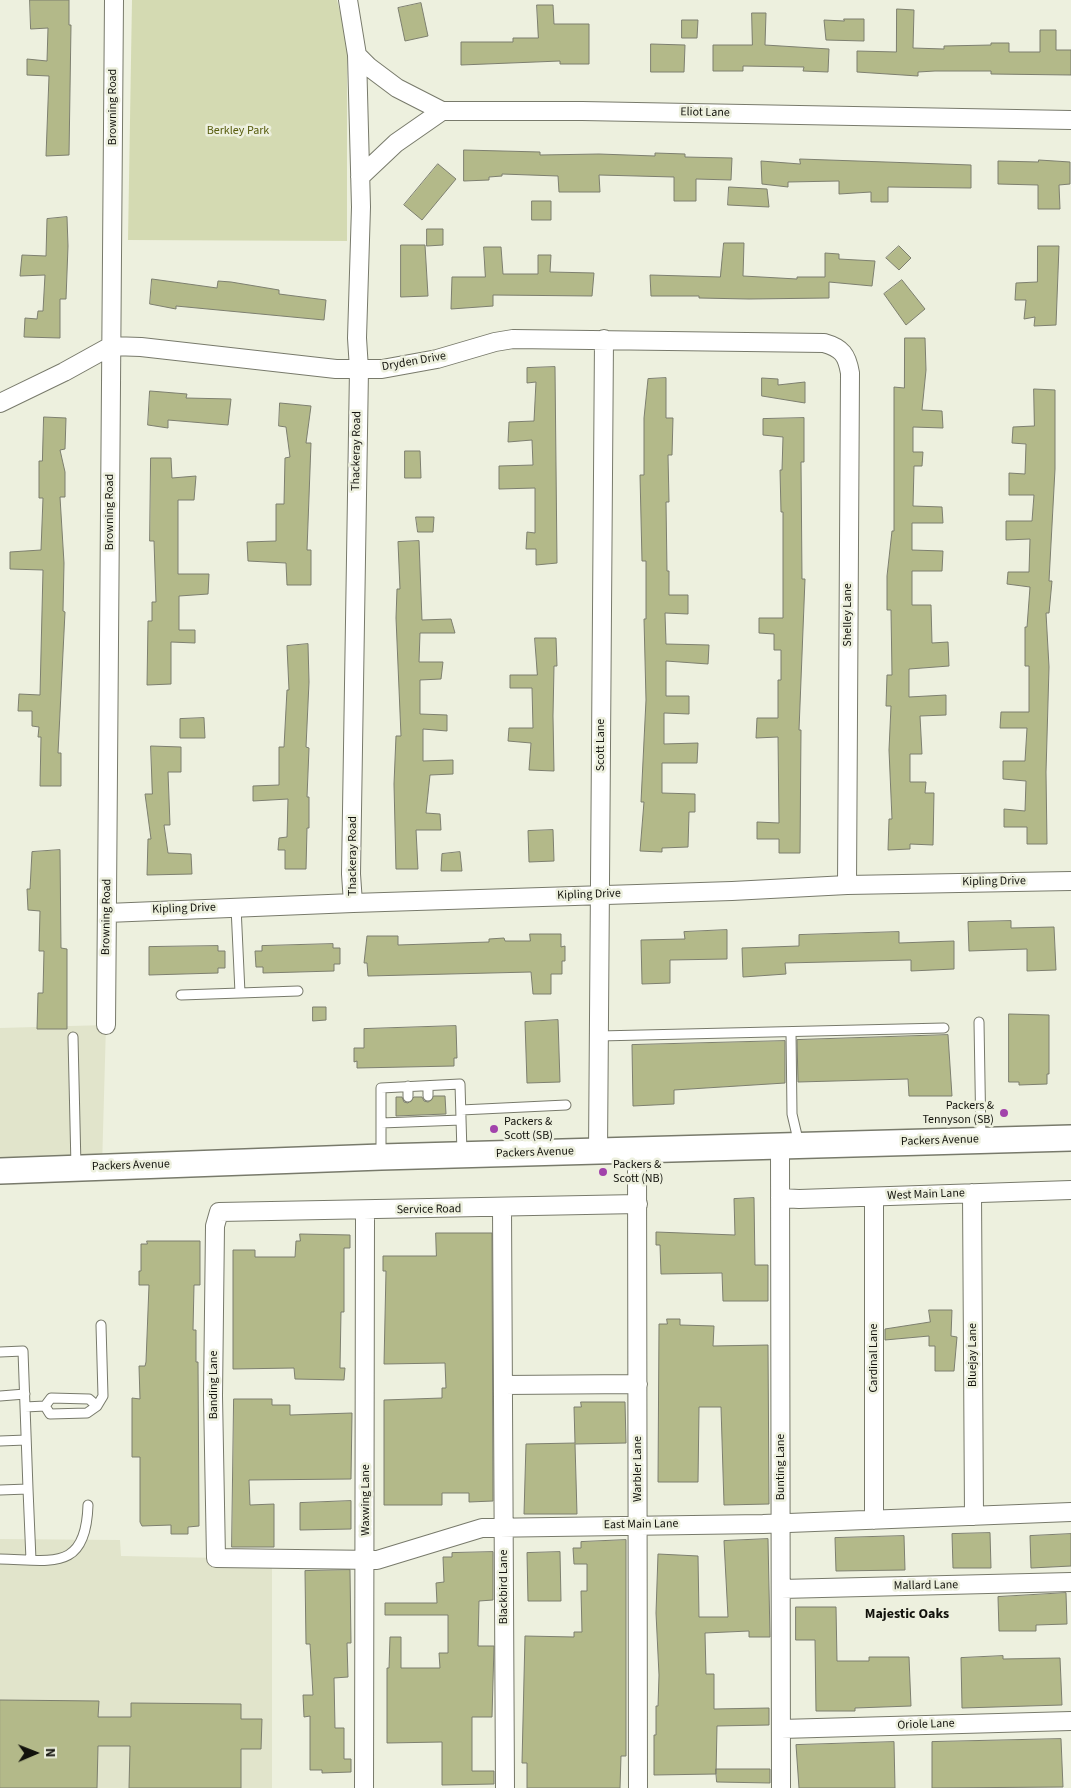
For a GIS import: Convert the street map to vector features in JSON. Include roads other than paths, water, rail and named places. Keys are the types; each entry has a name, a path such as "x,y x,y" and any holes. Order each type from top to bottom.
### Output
{"main road":[{"name":"Packers Avenue","path":"0,1171 381,1157 1071,1138"}],"street":[{"name":"Browning Road","path":"106,1025 114,0"},
{"name":"Thackeray Road","path":"348,0 357,55 360,177 351,874 353,903"},
{"name":"Eliot Lane","path":"357,55 380,77 442,111 582,111 1071,120"},
{"path":"360,177 396,143 442,111"},
{"name":"Dryden Drive","path":"112,346 140,347 336,369 382,369 437,359 513,339 824,343 840,347"},
{"name":"Scott Lane","path":"598,1152 604,339"},
{"path":"0,403 112,346"},
{"name":"Shelley Lane","path":"840,347 848,359 850,373 847,885"},
{"name":"Kipling Drive","path":"107,913 600,894 732,892 847,885 1071,881"},
{"name":"Bunting Lane","path":"782,1788 780,1198 790,1145"},
{"name":"Warbler Lane","path":"638,1150 638,1788"},
{"name":"West Main Lane","path":"780,1198 800,1199 1071,1190"},
{"name":"Bluejay Lane","path":"972,1193 974,1516"},
{"name":"Cardinal Lane","path":"874,1196 874,1520"},
{"name":"Service Road","path":"219,1212 365,1211 638,1204"},
{"name":"Blackbird Lane","path":"502,1208 505,1788"},
{"name":"Waxwing Lane","path":"364,1788 366,1560 365,1211"},
{"name":"Banding Lane","path":"216,1558 215,1226 219,1212"},
{"path":"503,1385 638,1384"},
{"name":"East Main Lane","path":"216,1558 378,1560 482,1528 763,1524 1071,1512"},
{"name":"Mallard Lane","path":"781,1589 1071,1582"},
{"name":"Oriole Lane","path":"781,1729 1071,1721"}],"lane":[{"path":"236,907 240,993"},
{"path":"181,995 298,991"},
{"path":"978,1022 981,1140"},
{"path":"599,1036 944,1028"},
{"path":"790,1145 792,1032"},
{"path":"73,1037 76,1168"},
{"path":"381,1157 381,1088 460,1084 462,1156"},
{"path":"408,1086 408,1097"},
{"path":"428,1086 428,1096"},
{"path":"461,1110 566,1105"},
{"path":"381,1123 429,1118 461,1120"},
{"path":"45,1406 50,1414 87,1413 97,1406 104,1396 101,1325"},
{"path":"0,1352 23,1351 31,1560"},
{"path":"0,1396 25,1394"},
{"path":"45,1406 51,1398 70,1398 89,1399 97,1406"},
{"path":"25,1407 45,1406"},
{"path":"0,1441 26,1440"},
{"path":"0,1490 28,1489"},
{"path":"0,1559 58,1559 73,1553 84,1539 88,1505"}],"place":[{"name":"Packers & Tennyson (SB)","path":"1004,1113"},
{"name":"Packers & Scott (SB)","path":"494,1129"},
{"name":"Packers & Scott (NB)","path":"603,1172"}],"district":[{"name":"Majestic Oaks","path":"907,1615"}],"park label":[{"name":"Berkley Park","path":"238,131"}]}
